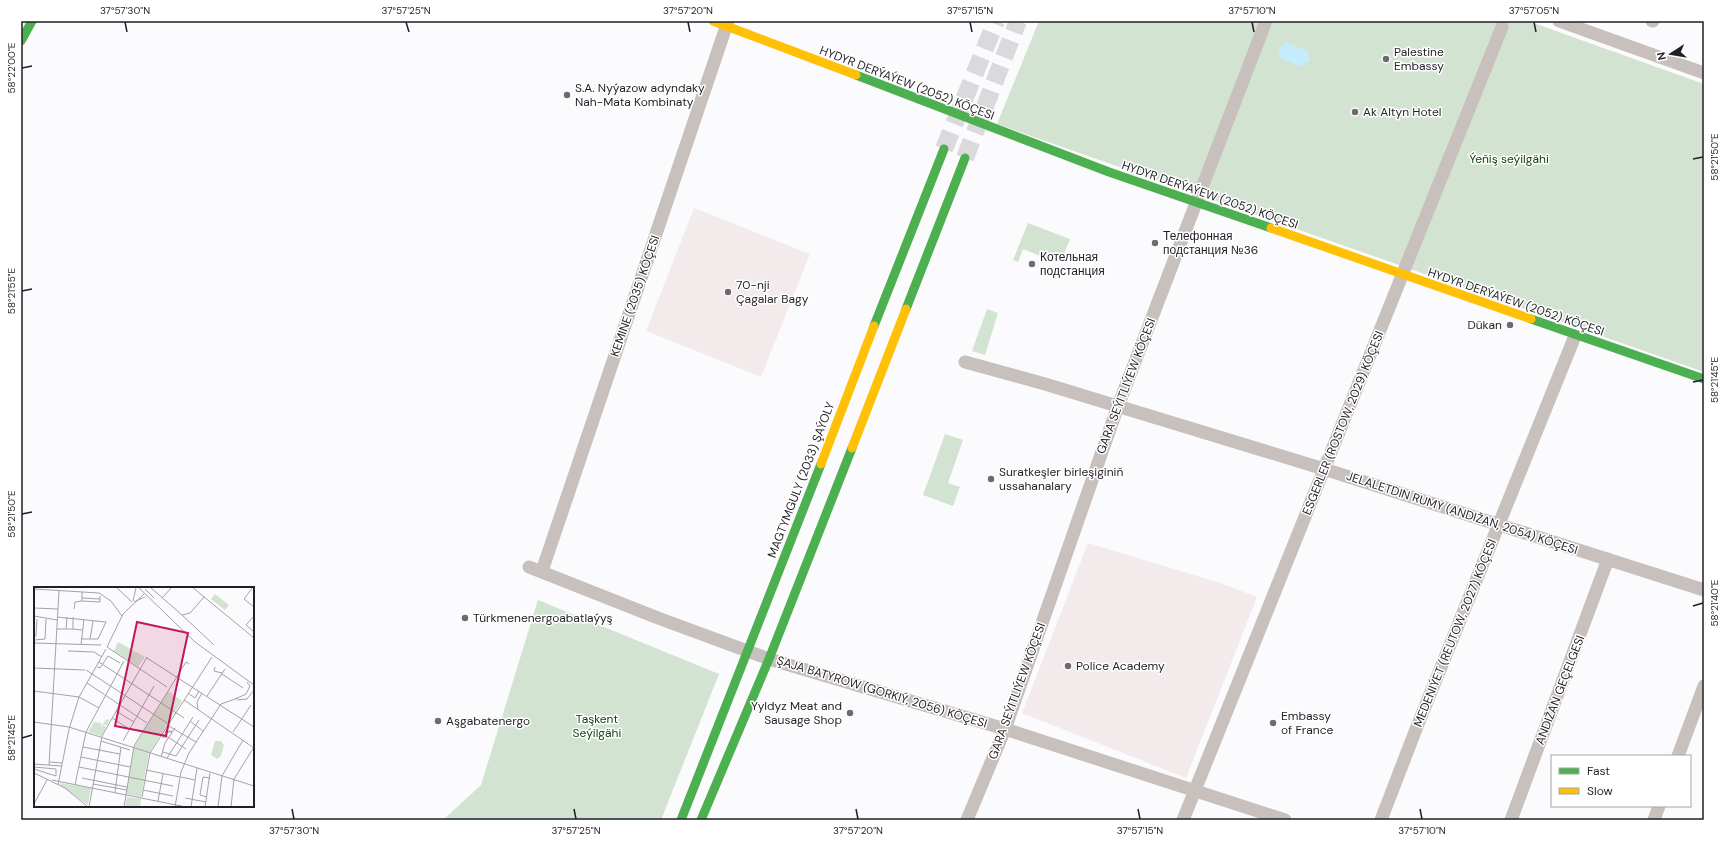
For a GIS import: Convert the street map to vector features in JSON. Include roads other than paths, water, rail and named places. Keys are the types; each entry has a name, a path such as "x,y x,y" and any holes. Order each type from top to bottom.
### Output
{"main road":[{"path":"21,40 32,21"},
{"name":"HYDYR DERÝAÝEW (2052) KÖÇESI","path":"713,21 727,23 995,130 1196,203 1575,336 1704,379"},
{"name":"MAGTYMGULY (2033) ŞAÝOLY","path":"680,820 748,652 859,361 944,149"},
{"path":"701,820 769,659 965,158"}],"street":[{"name":"GARA SEÝITLIÝEW KÖÇESI","path":"968,820 1005,729 1118,406 1266,21"},
{"path":"1559,21 1704,73"},
{"name":"KEMINE (2035) KÖÇESI","path":"542,571 727,23"},
{"name":"ESGERLER (ROSTOW, 2029) KÖÇESI","path":"1183,820 1502,26"},
{"name":"MEDENIÝET (REUTOW, 2027) KÖÇESI","path":"1381,820 1416,729 1575,336"},
{"name":"JELALETDIN RUMY (ANDIŽAN, 2054) KÖÇESI","path":"965,362 1118,406 1324,469 1498,526 1704,590"},
{"name":"ANDIŽAN GEÇELGESI","path":"1511,820 1608,559"},
{"name":"ŞAJA BATYROW (GORKIÝ, 2056) KÖÇESI","path":"529,567 748,652 1005,729 1285,820"},
{"path":"1678,755 1704,686"},
{"path":"1654,820 1659,807"}],"water":[{"path":"1285,42 1309,51 1307,55 1309,56 1309,62 1304,63 1303,67 1279,58 1281,55 1278,50 1284,46"}],"tunnel":[{"path":"944,149 996,21"},
{"path":"965,158 1018,21"}],"place":[{"name":"Palestine Embassy","path":"1386,59"},
{"name":"S.A. Nyýazow adyndaky Nah-Mata Kombinaty","path":"567,95"},
{"name":"Ak Altyn Hotel","path":"1355,112"},
{"name":"Телефонная подстанция №36","path":"1155,243"},
{"name":"Котельная подстанция","path":"1032,264"},
{"name":"70-nji Çagalar Bagy","path":"728,292"},
{"name":"Dükan","path":"1510,325"},
{"name":"Suratkeşler birleşiginiň ussahanalary","path":"991,479"},
{"name":"Türkmenenergoabatlaýyş","path":"465,618"},
{"name":"Police Academy","path":"1068,666"},
{"name":"Yyldyz Meat and Sausage Shop","path":"850,713"},
{"name":"Aşgabatenergo","path":"438,721"},
{"name":"Embassy of France","path":"1273,723"}],"park label":[{"name":"Ýeňiş seýilgähi","path":"1509,159"},
{"name":"Taşkent Seýilgähi","path":"597,726"}]}
